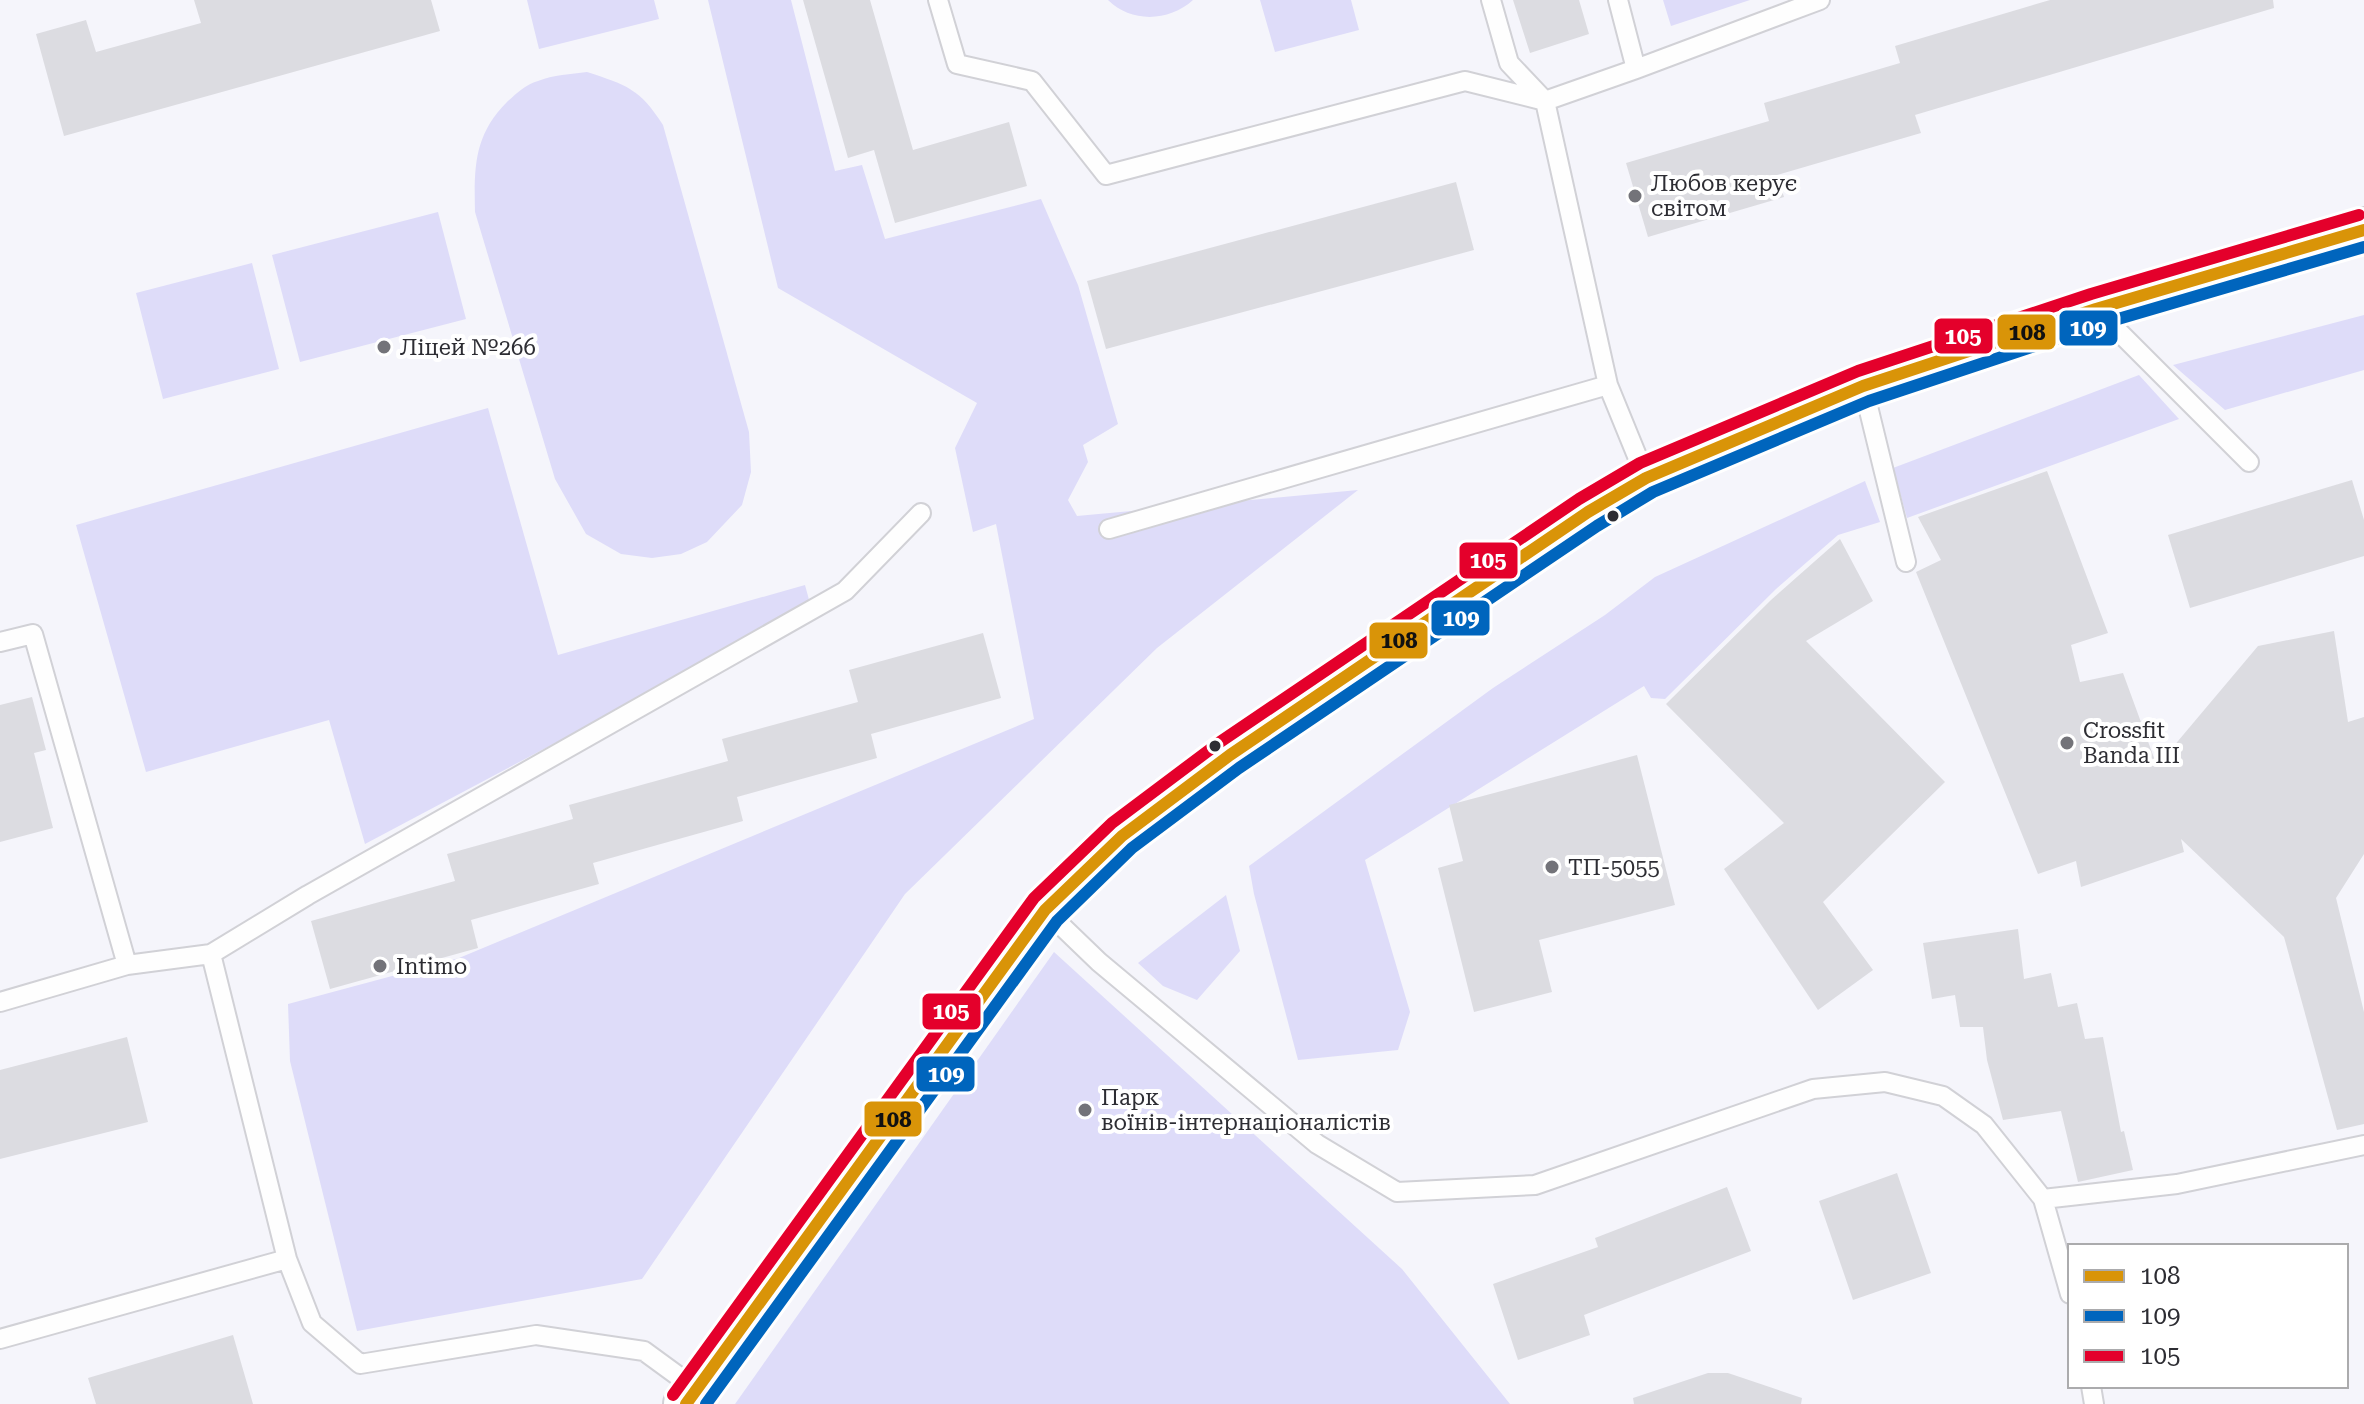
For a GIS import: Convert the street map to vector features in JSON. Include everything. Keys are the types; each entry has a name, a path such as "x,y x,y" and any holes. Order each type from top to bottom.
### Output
{"street":[{"path":"691,1397 1045,910 1122,836 1230,755 1588,512 1646,478 1863,386 2096,309 2364,230"}],"lane":[{"path":"938,0 957,64 1032,81 1106,175 1465,81 1545,101 1820,0"},
{"path":"1491,0 1509,63 1545,101 1608,385 1646,478"},
{"path":"1618,0 1636,69"},
{"path":"2096,309 2249,462"},
{"path":"1109,529 1608,385"},
{"path":"1863,386 1906,562"},
{"path":"0,1002 127,965 211,954 308,895 845,591 921,513"},
{"path":"0,642 33,634 127,965"},
{"path":"1045,910 1099,962 1317,1144 1397,1192 1535,1185 1813,1089 1885,1082 1943,1096 1984,1125 2043,1199 2068,1287"},
{"path":"211,954 287,1259 312,1323 360,1364 536,1335 644,1351 691,1397"},
{"path":"2043,1199 2177,1184 2364,1145"},
{"path":"0,1339 287,1259"}],"shaded area":[{"path":"527,0 654,0 659,19 539,49"},
{"path":"708,0 791,0 835,171 862,165 885,239 1041,199 1078,285 1118,424 1083,445 1088,462 1068,500 1077,516 1358,490 1157,648 905,894 642,1279 357,1331 290,1061 288,1004 459,958 1034,719 996,524 973,532 955,448 977,403 778,288"},
{"path":"1108,0 1193,0 1173,13 1150,17 1128,13"},
{"path":"1260,0 1351,0 1359,30 1275,52"},
{"path":"1663,0 1750,0 1671,26"},
{"path":"587,72 631,90 647,103 663,125 749,432 751,472 742,505 707,542 681,554 652,558 621,554 586,534 555,479 475,212 478,152 496,114 518,92 533,83"},
{"path":"438,212 466,319 300,362 272,255"},
{"path":"252,263 279,369 163,399 136,293"},
{"path":"2364,315 2364,370 2225,410 2173,365"},
{"path":"2139,375 2179,419 1907,518 1893,468"},
{"path":"488,408 558,655 805,585 811,607 365,844 329,720 146,772 76,525"},
{"path":"1865,481 1880,522 1838,535 1776,589 1665,699 1651,698 1644,686 1365,860 1410,1012 1398,1050 1298,1060 1249,866 1493,688 1605,615 1655,577"},
{"path":"1226,895 1240,951 1197,1000 1163,986 1138,963"},
{"name":"Парк воїнів-інтернаціоналістів","path":"1054,952 1402,1269 1510,1404 735,1404"}],"building":[{"path":"194,0 431,0 440,31 64,136 36,34 86,20 96,52 201,23"},
{"path":"803,0 870,0 913,150 1009,122 1027,186 895,223 874,150 848,158"},
{"path":"1513,0 1579,0 1589,34 1530,53"},
{"path":"2050,0 2273,0 2274,8 1915,115 1921,133 1777,175 1784,197 1648,237 1626,163 1769,121 1764,103 1900,63 1895,46"},
{"path":"1456,182 1474,250 1106,349 1087,281"},
{"path":"2047,471 2108,633 2071,645 2080,682 2123,673 2157,766 2258,646 2334,631 2348,722 2364,717 2364,854 2336,898 2364,1012 2364,1124 2337,1130 2284,937 2181,839 2184,852 2081,887 2076,861 2038,874 1916,572 1941,560 1918,517"},
{"path":"2352,480 2364,520 2364,556 2190,608 2168,535"},
{"path":"1840,539 1873,601 1806,641 1945,782 1823,902 1873,970 1818,1010 1724,869 1784,823 1666,704 1771,600"},
{"path":"983,633 1001,698 871,734 877,758 737,797 743,821 593,863 599,884 471,920 478,948 330,989 311,921 455,881 447,854 573,819 569,805 728,761 722,739 858,702 849,670"},
{"path":"32,697 46,750 34,753 53,828 0,842 0,705"},
{"name":"ТП-5055","path":"1637,755 1675,905 1539,940 1552,992 1474,1012 1438,868 1463,861 1449,805"},
{"path":"2018,929 2024,979 2051,973 2058,1007 2077,1003 2085,1039 2103,1037 2121,1132 2124,1131 2133,1170 2078,1182 2061,1111 2003,1120 1987,1060 1983,1027 1960,1027 1955,995 1932,999 1923,943"},
{"path":"127,1037 148,1122 0,1159 0,1070"},
{"path":"1897,1173 1931,1273 1853,1300 1819,1201"},
{"path":"1727,1187 1751,1251 1584,1315 1590,1335 1518,1360 1493,1284 1598,1247 1595,1238"},
{"path":"233,1335 253,1404 96,1404 88,1378"},
{"path":"1708,1373 1728,1373 1802,1398 1801,1404 1634,1404 1633,1398"}],"transit line":[{"name":"105","path":"673,1395 1034,898 1112,823 1220,742 1579,499 1640,463 1858,371 2091,294 2359,215"},
{"name":"108","path":"686,1404 1045,910 1122,836 1230,755 1588,512 1646,478 1863,386 2096,309 2364,230"},
{"name":"109","path":"706,1404 1057,921 1132,848 1239,768 1597,526 1653,492 1869,401 2101,324 2364,247"}],"place":[{"name":"Любов керує світом","path":"1635,196"},
{"name":"Ліцей №266","path":"384,347"},
{"name":"Crossfit Banda III","path":"2067,743"},
{"name":"ТП-5055","path":"1552,867"},
{"name":"Intimo","path":"380,966"},
{"name":"Парк воїнів-інтернаціоналістів","path":"1085,1110"}]}
